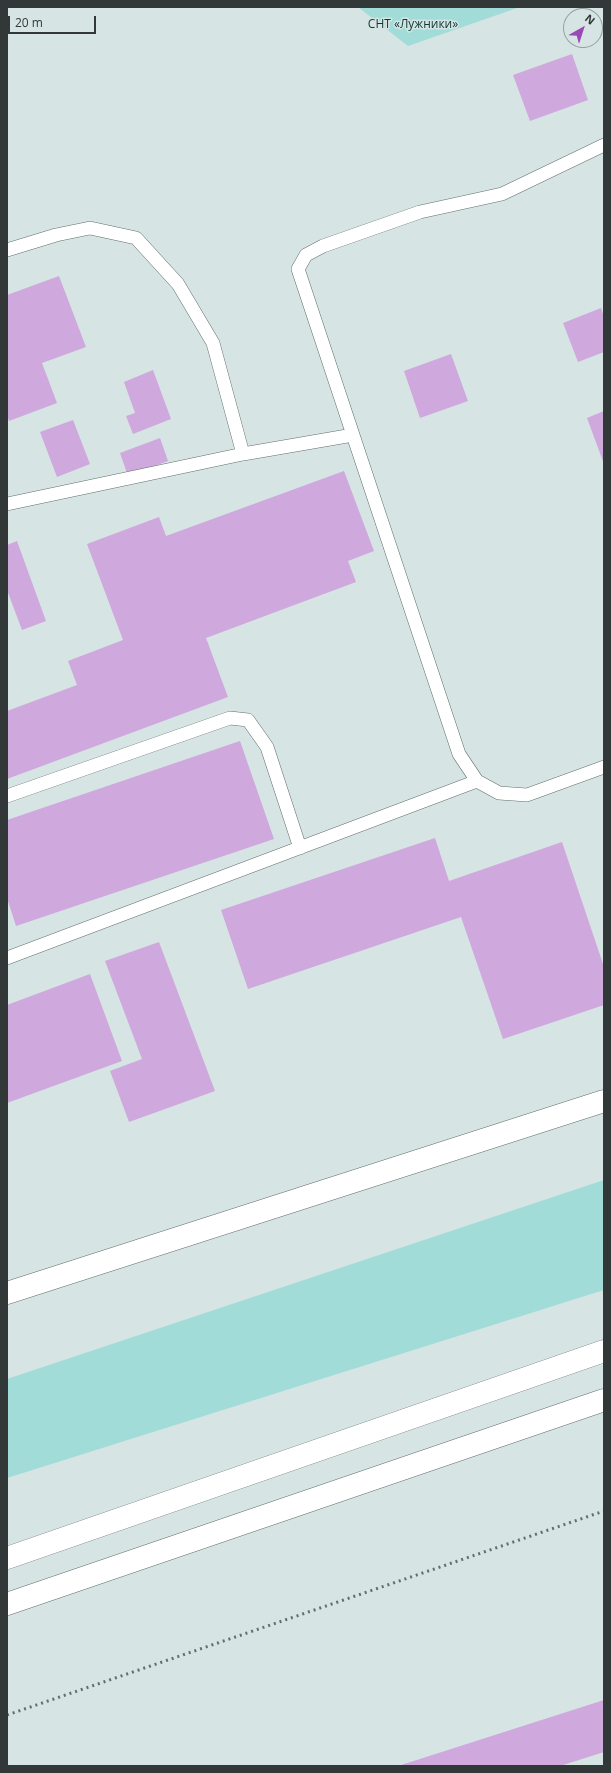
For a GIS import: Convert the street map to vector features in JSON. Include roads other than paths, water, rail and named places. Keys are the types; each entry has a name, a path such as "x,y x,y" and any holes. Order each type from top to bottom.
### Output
{"main road":[{"path":"7,1293 604,1101"},
{"path":"7,1558 604,1351"},
{"path":"7,1604 604,1400"}],"lane":[{"path":"604,145 502,194 420,212 323,246 306,255 298,268 458,754 477,781 499,793 527,795 604,767"},
{"path":"7,250 56,235 90,228 136,238 178,284 213,344 242,454"},
{"path":"7,504 242,454 352,435"},
{"path":"7,796 230,718 248,720 267,747 300,848"},
{"path":"7,958 477,781"}],"railway":[{"path":"7,1715 604,1511"}],"park label":[{"name":"СНТ «Лужники»","path":"413,25"}]}
